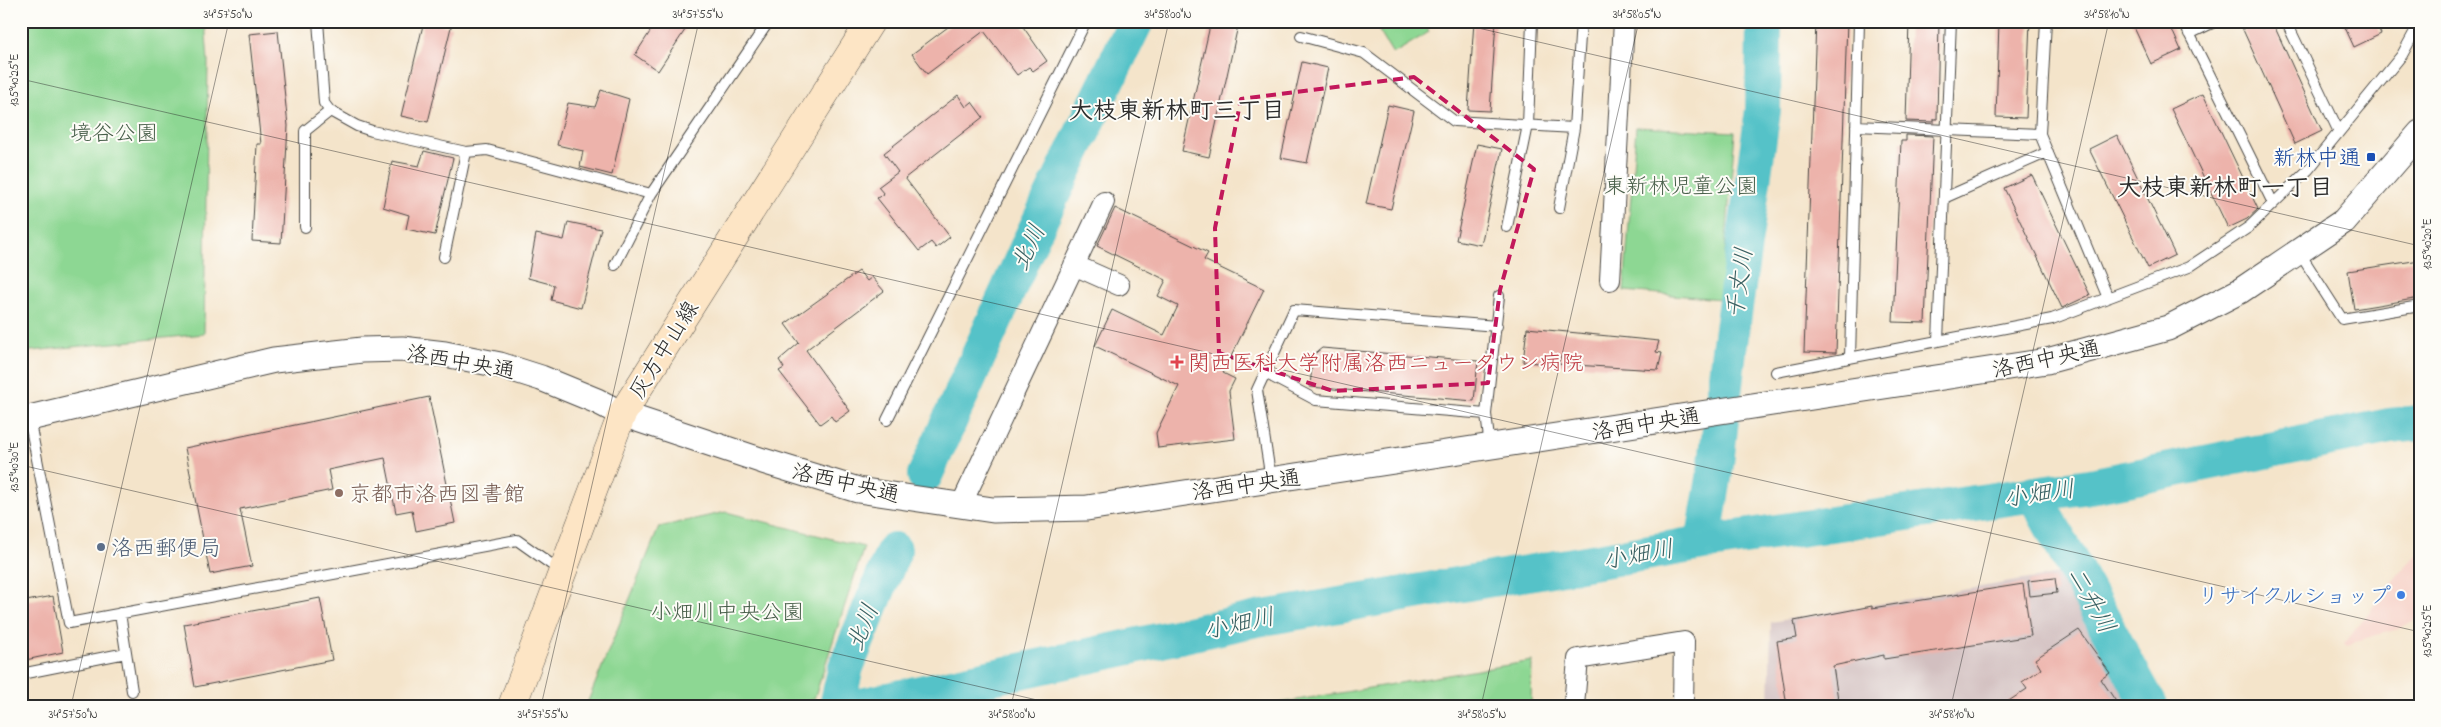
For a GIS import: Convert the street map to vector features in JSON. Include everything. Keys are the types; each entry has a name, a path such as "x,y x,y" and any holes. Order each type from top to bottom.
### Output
{"main road":[{"name":"灰方中山線","path":"512,706 622,414 871,21"}],"street":[{"path":"1610,280 1624,21"},
{"name":"洛西中央通","path":"25,419 274,360 362,350 402,349 500,365 549,381 597,401 622,414 763,461 858,490 993,510 1087,508 2047,361 2168,328 2240,291 2344,221 2420,133"},
{"path":"961,505 1104,202"},
{"path":"1074,265 1119,285"},
{"path":"1574,706 1578,659 1684,642 1683,706"}],"lane":[{"path":"318,21 324,103 330,111 357,126 466,152 487,150 651,194"},
{"path":"615,265 651,194 769,21"},
{"path":"887,420 1086,21"},
{"path":"1507,226 1528,125 1532,21"},
{"path":"1559,208 1574,128 1581,21"},
{"path":"1850,358 1858,21"},
{"path":"1938,341 1951,21"},
{"path":"2046,21 2040,134 2108,298"},
{"path":"2183,21 2273,203"},
{"path":"2189,34 2216,21"},
{"path":"2286,21 2339,132"},
{"path":"1776,372 2052,319 2189,267 2249,227 2308,170 2402,55 2420,22"},
{"path":"1301,36 1364,53 1454,121 1574,128"},
{"path":"305,227 305,131 330,111"},
{"path":"1856,126 2040,134"},
{"path":"444,257 466,152"},
{"path":"1944,198 2048,152"},
{"path":"2299,252 2342,320 2420,306"},
{"path":"1490,447 1486,414 1499,296"},
{"path":"1271,480 1257,390 1294,310 1497,326"},
{"path":"1265,373 1316,400 1486,414"},
{"path":"25,419 69,623 517,540 562,572"},
{"path":"120,613 132,691"},
{"path":"21,674 126,653"}],"highlighted area":[{"path":"1414,77 1534,169 1500,290 1488,383 1333,391 1219,353 1215,228 1241,99"}],"shaded area":[{"name":"リサイクルショップ","path":"2420,551 2420,618 2395,630 2355,641 2348,646 2345,643 2401,571"},
{"path":"2059,574 2132,706 1769,706 1771,622"}],"green space":[{"name":"境谷公園","path":"21,21 205,21 208,61 204,334 21,352"},
{"path":"1373,21 1423,21 1429,32 1393,54"},
{"name":"東新林児童公園","path":"1636,127 1735,132 1721,299 1624,291"},
{"name":"小畑川中央公園","path":"726,512 864,547 814,699 788,706 586,706 659,527"},
{"path":"1532,661 1531,706 1261,706"}],"building":[{"path":"424,21 451,27 428,122 401,116"},
{"path":"657,21 691,21 658,71 635,55"},
{"path":"956,21 1019,21 1047,61 1033,71 1029,67 1017,75 984,31 927,74 912,54"},
{"path":"1211,21 1239,21 1209,157 1182,151"},
{"path":"1474,21 1496,21 1490,111 1468,110"},
{"path":"1816,21 1847,21 1836,353 1804,352"},
{"path":"1909,21 1939,21 1937,119 1934,119 1934,122 1906,121"},
{"path":"1999,21 2030,21 2026,118 1996,117"},
{"path":"2131,21 2168,21 2181,50 2151,64"},
{"path":"2239,21 2272,21 2322,131 2295,144"},
{"path":"2342,21 2375,21 2381,34 2354,47"},
{"path":"278,31 288,126 281,243 252,241 257,144 261,144 249,34"},
{"path":"1302,62 1328,68 1307,163 1281,158"},
{"path":"601,90 629,99 612,175 580,167 583,151 557,145 568,103 595,107"},
{"path":"2203,94 2258,209 2247,219 2228,228 2171,109"},
{"path":"958,95 966,107 972,102 983,117 905,178 950,237 936,248 931,242 919,251 877,198 884,194 878,187 898,172 884,153"},
{"path":"1388,105 1414,111 1391,209 1366,204"},
{"path":"1906,135 1933,136 1925,323 1893,322 1901,141 1906,141"},
{"path":"2117,135 2175,255 2148,268 2089,149"},
{"path":"1477,144 1502,149 1481,245 1456,240"},
{"path":"424,151 453,158 435,235 406,229 409,215 383,207 392,161 419,166"},
{"path":"2032,175 2090,295 2062,308 2004,188"},
{"path":"1115,208 1208,253 1204,260 1264,289 1223,373 1235,379 1229,391 1235,439 1158,448 1156,433 1179,386 1095,346 1112,310 1164,335 1178,306 1158,296 1166,280 1097,246"},
{"path":"568,222 601,229 581,308 551,300 554,285 528,278 536,234 564,240"},
{"path":"2420,260 2420,298 2354,309 2348,271"},
{"path":"859,271 867,281 872,277 884,291 806,350 850,411 835,422 831,416 820,424 779,371 784,368 779,360 799,343 785,324"},
{"path":"1527,328 1659,341 1656,352 1662,353 1658,370 1523,362"},
{"path":"1322,348 1478,361 1474,401 1310,387 1313,355"},
{"path":"429,397 455,523 416,531 412,510 396,513 385,458 328,470 332,490 240,509 252,566 210,574 185,448"},
{"path":"2055,578 2057,593 2030,596 2028,581"},
{"path":"2023,584 2031,636 1884,659 1884,655 1833,666 1839,706 1787,706 1777,641 1797,638 1794,621 1872,606 1872,608"},
{"path":"53,596 63,652 21,661 21,602"},
{"path":"320,598 332,660 195,687 184,624"},
{"path":"2079,630 2110,673 2101,679 2119,706 2001,706 2027,689 2022,682 2041,669 2035,659"}],"waterway":[{"name":"北川","path":"925,475 1032,237 1136,21"},
{"name":"千丈川","path":"1703,543 1715,472 1729,350 1763,110 1764,21"},
{"name":"小畑川","path":"861,706 1257,619 1703,543 2096,485 2390,426 2420,423"},
{"name":"二升川","path":"2034,494 2150,706"},
{"name":"北川","path":"837,706 846,667 894,550"}],"place":[{"name":"新林中通","path":"2371,157"},
{"name":"関西医科大学附属洛西ニュータウン病院","path":"1177,362"},
{"name":"京都市洛西図書館","path":"339,493"},
{"name":"洛西郵便局","path":"101,547"},
{"name":"リサイクルショップ","path":"2401,595"}],"district":[{"name":"大枝東新林町三丁目","path":"1177,110"},
{"name":"大枝東新林町一丁目","path":"2225,187"}]}
